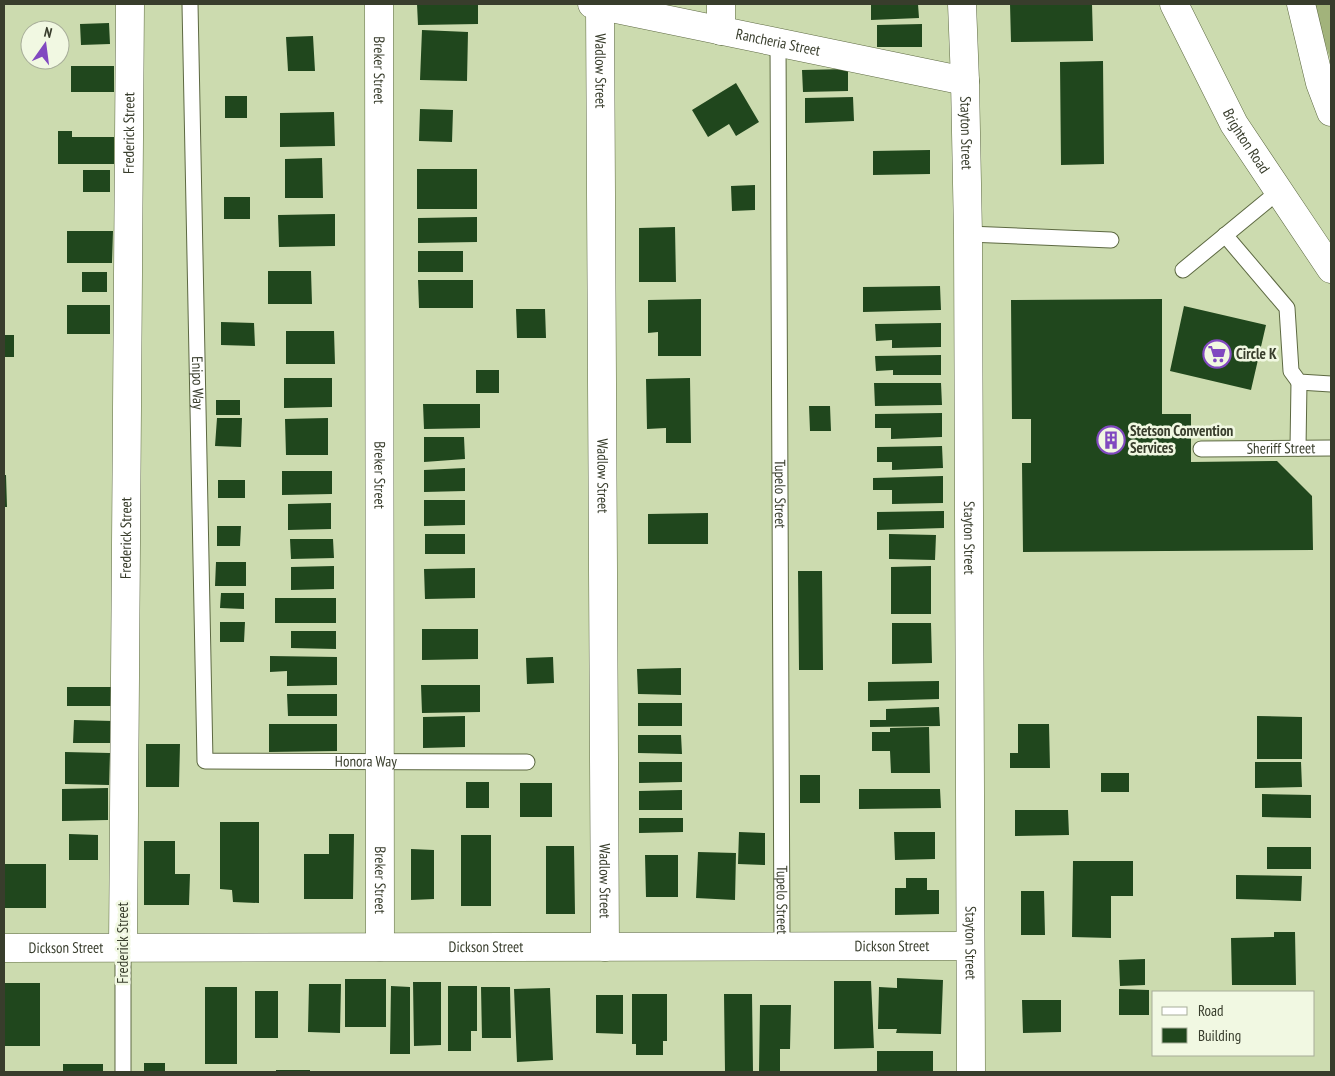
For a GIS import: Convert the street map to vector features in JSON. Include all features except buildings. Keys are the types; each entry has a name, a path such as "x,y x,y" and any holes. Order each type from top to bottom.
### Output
{"street":[{"name":"Frederick Street","path":"123,948 130,4"},
{"name":"Breker Street","path":"378,4 380,947"},
{"path":"721,4 721,31"},
{"name":"Stayton Street","path":"962,4 968,234 971,1072"},
{"name":"Brighton Road","path":"1174,4 1234,124 1331,269"},
{"path":"1301,4 1320,83 1331,112"},
{"name":"Rancheria Street","path":"596,5 965,81"},
{"name":"Wadlow Street","path":"596,5 605,947"},
{"name":"Dickson Street","path":"4,948 970,946"}],"lane":[{"name":"Enipo Way","path":"190,4 205,762"},
{"name":"Tupelo Street","path":"778,42 782,946"},
{"path":"1183,270 1279,191"},
{"path":"968,234 1112,240"},
{"path":"1225,235 1288,308 1291,371 1299,382 1298,448"},
{"path":"1299,382 1331,384"},
{"name":"Sheriff Street","path":"1201,449 1331,448"},
{"name":"Honora Way","path":"205,762 526,762"},
{"name":"Frederick Street","path":"123,948 123,1072"}],"green space":[{"path":"1312,4 1331,4 1331,61"}],"place":[{"name":"Circle K","path":"1217,354"},
{"name":"Stetson Convention Services","path":"1111,440"}]}
